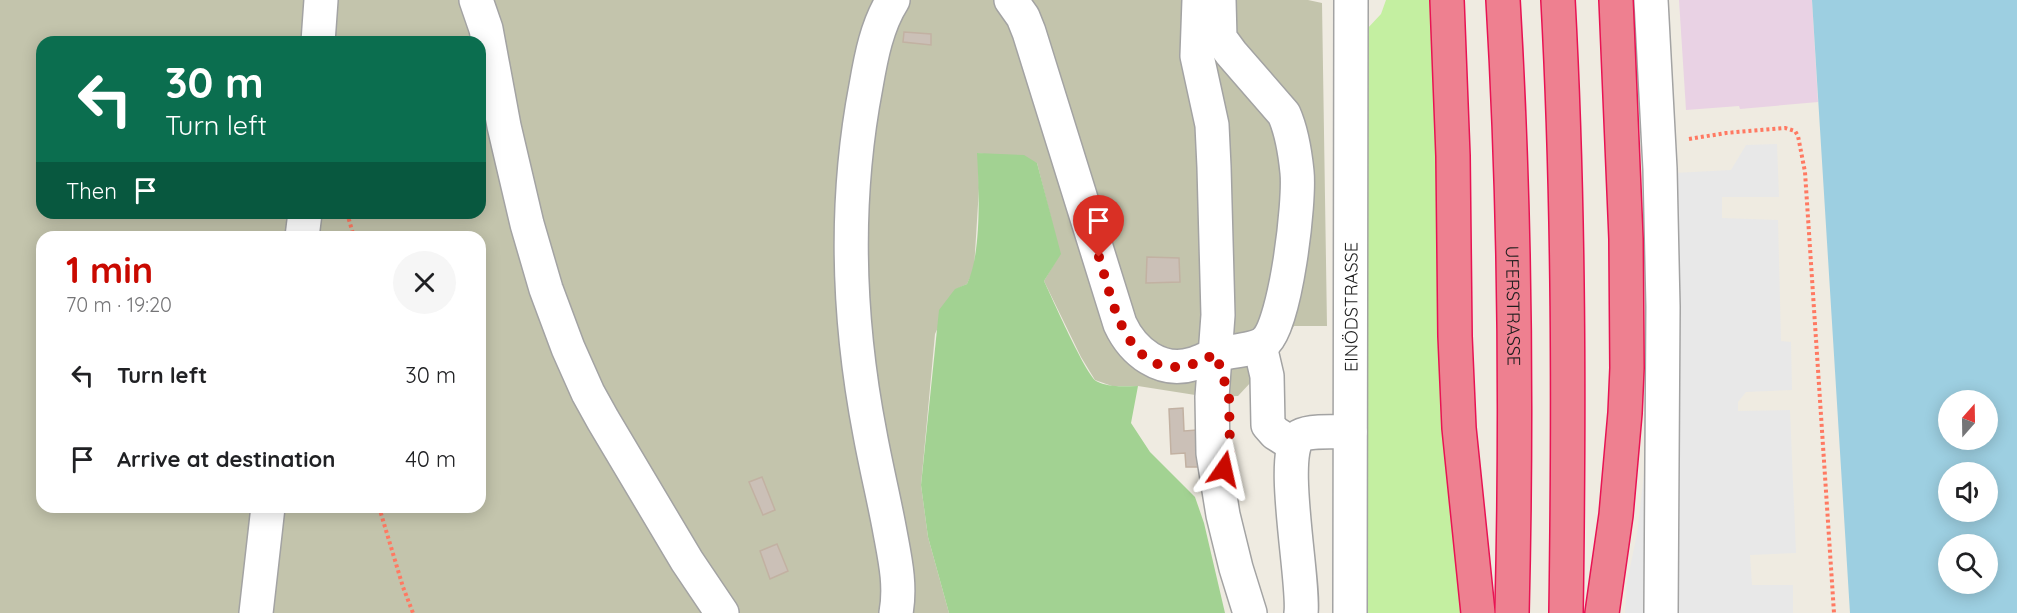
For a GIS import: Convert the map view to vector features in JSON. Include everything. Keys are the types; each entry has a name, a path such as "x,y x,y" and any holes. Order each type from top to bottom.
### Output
{"highway":[{"path":"1447,0 1453,145 1455,336 1459,428 1478,613"},
{"name":"UFERSTRASSE","path":"1503,0 1513,267 1515,428 1512,613"},
{"path":"1557,0 1569,346 1566,613"},
{"path":"1602,613 1616,515 1626,391 1626,227 1616,0"}],"street":[{"path":"318,36 321,0"},
{"path":"893,0 880,26 862,102 854,177 852,236 854,319 858,357 870,433 897,567 896,613"},
{"path":"1011,0 1023,17 1029,32 1120,324 1125,335 1149,359 1167,366 1185,366 1216,354 1260,346 1268,339 1282,305 1296,204 1297,172 1291,131 1284,114 1220,38 1219,0"},
{"path":"1199,0 1197,56 1212,125 1214,167 1218,315 1212,397 1213,453 1228,537 1250,613"},
{"name":"EINÖDSTRASSE","path":"1350,613 1351,0"},
{"path":"1650,0 1659,141 1664,371 1661,613"},
{"path":"486,10 504,126 527,224 546,289 568,348 603,420 687,561 722,613"},
{"path":"1260,346 1267,376 1269,425 1275,433 1294,445"},
{"path":"1301,613 1290,471 1294,445 1298,438 1306,434 1350,432"},
{"path":"256,613 267,513"}],"path":[{"path":"1659,141 1785,128 1794,131 1798,136 1805,172 1834,613"},
{"path":"382,513 413,613"}],"shaded area":[{"path":"0,0 1308,0 1322,3 1327,326 1294,326 1279,352 1238,396 1208,397 1138,386 1112,386 1095,380 1081,357 1044,281 1060,254 1037,163 978,153 979,188 974,269 967,284 955,290 935,334 921,485 928,537 949,613 0,613"},
{"path":"1679,0 1812,0 1818,102 1740,109 1739,106 1686,110"},
{"path":"1777,144 1779,197 1722,197 1722,218 1778,220 1781,341 1791,342 1792,390 1746,392 1738,402 1738,411 1790,410 1796,553 1750,555 1752,585 1793,585 1793,613 1625,613 1627,582 1637,534 1645,465 1677,459 1674,173 1731,170 1746,145"}],"green space":[{"path":"1386,0 1433,0 1467,613 1365,613 1367,29 1381,14"},
{"path":"977,153 1024,155 1037,163 1061,254 1044,281 1077,350 1096,381 1111,386 1138,386 1131,423 1150,452 1195,497 1204,523 1225,613 949,613 928,537 921,485 939,310 955,289 967,284 975,255 978,220"}],"water":[{"path":"1812,0 2017,0 2017,613 1850,613"}],"building":[{"path":"904,32 931,34 931,45 903,42"},
{"path":"1147,257 1179,258 1180,282 1146,283"},
{"path":"1183,408 1184,431 1197,430 1199,467 1186,467 1185,453 1171,454 1169,409"},
{"path":"762,477 775,510 763,515 749,482"},
{"path":"777,544 788,571 770,579 760,551"}],"route":[{"path":"1099,257 1125,335 1149,359 1177,367 1195,363 1216,354 1229,396 1230,452 1224,469"}]}
